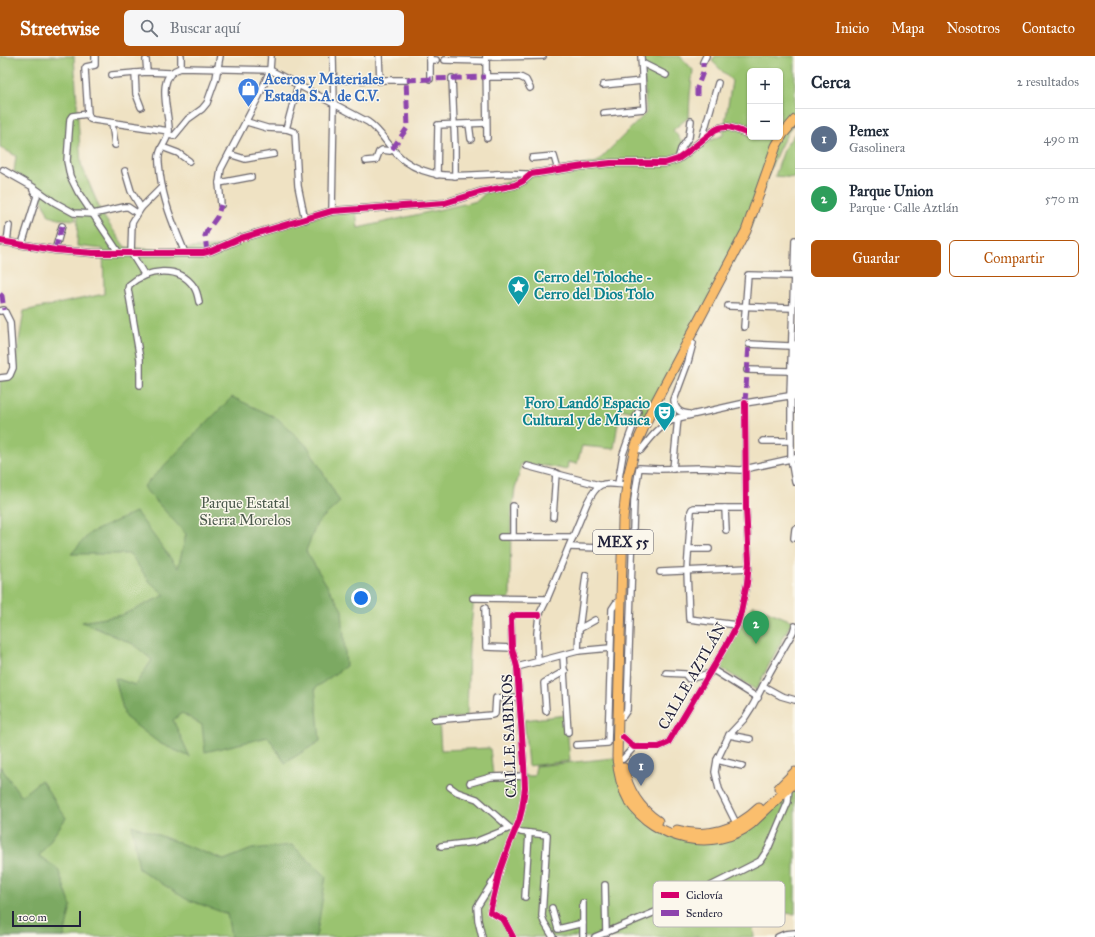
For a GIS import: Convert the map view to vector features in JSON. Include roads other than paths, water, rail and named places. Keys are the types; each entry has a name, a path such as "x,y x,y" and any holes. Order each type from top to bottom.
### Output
{"highway":[{"name":"MEX 55","path":"783,131 795,120"},
{"name":"MEX 55","path":"791,783 737,825 720,832 697,833 674,829 657,821 633,795 625,774 623,759 623,716 632,489 641,450 654,418 744,246 782,147 795,128"},
{"name":"MEX 55","path":"776,140 746,231 647,420 622,484 623,518 617,757 619,775 623,789 641,816 665,832 689,839 720,839 748,827 791,783 795,772"}],"street":[{"path":"95,56 95,64 85,69 88,114 91,120 112,122 168,133 174,136 188,119 204,107 214,85 220,56"},
{"path":"181,56 182,68"},
{"path":"221,205 219,183 222,168 247,122 270,70 271,56"},
{"path":"332,211 334,104 333,56"},
{"path":"379,56 380,81"},
{"path":"445,60 543,56"},
{"path":"604,113 644,108 641,56"},
{"path":"703,62 706,56"},
{"path":"486,58 485,77 487,138"},
{"path":"430,79 432,59"},
{"path":"146,60 147,72"},
{"path":"642,64 666,75"},
{"path":"112,75 147,72 171,73 182,68 270,70 373,125 396,153 406,162 423,171 437,175 470,176 494,174 531,174 601,164 666,163 678,159 715,130 723,126 729,126 747,133"},
{"path":"135,73 137,99 141,107"},
{"path":"171,73 166,84 165,98 168,133 159,153 159,160 162,187 167,209 185,253"},
{"path":"485,77 520,77 526,80 530,88"},
{"path":"452,78 455,176"},
{"path":"334,80 406,80"},
{"path":"603,85 642,81"},
{"path":"701,142 718,84"},
{"path":"286,129 298,85"},
{"path":"88,114 72,116 70,119 68,168 73,183 119,253"},
{"path":"678,159 681,149 689,137 691,121"},
{"path":"112,122 115,145"},
{"path":"247,122 267,128 286,129 296,133 298,186 305,220"},
{"path":"437,175 439,125 486,123"},
{"path":"469,124 470,139"},
{"path":"162,147 178,153 189,162"},
{"path":"366,161 376,160 379,152 382,150 390,152"},
{"path":"229,154 245,159 274,154"},
{"path":"532,158 554,156 558,170"},
{"path":"3,170 33,187 68,211 79,214 93,214 128,207 139,211"},
{"path":"125,171 139,211"},
{"path":"9,226 4,241 55,250 93,253 207,252 241,238 332,211 440,204 515,184 524,181 531,174"},
{"path":"219,183 251,177"},
{"path":"22,244 37,196 33,187"},
{"path":"144,274 131,253 132,225 139,211 162,187"},
{"path":"55,250 62,226"},
{"path":"795,240 792,308 793,345 790,441 795,482"},
{"path":"140,385 140,359 128,287 130,283 144,274 170,272 182,276 192,284 199,302"},
{"path":"744,328 747,278 749,275 793,276"},
{"path":"728,306 792,308"},
{"path":"0,378 8,377 13,368 10,322 2,310"},
{"path":"690,414 678,410 675,406 674,400 688,362 693,343"},
{"path":"749,344 793,345"},
{"path":"792,397 790,371 793,345"},
{"path":"747,370 790,371"},
{"path":"641,450 659,429 670,421 678,418 690,414 792,397"},
{"name":"CALLE AZTLÁN","path":"634,747 659,747 666,745 712,671 737,625 749,568 745,470 745,404"},
{"path":"527,466 599,485 622,484 623,454 638,412"},
{"path":"673,469 678,418"},
{"path":"763,441 790,441"},
{"path":"648,534 631,534 634,492 639,468 745,470 793,459"},
{"path":"553,517 556,473"},
{"path":"538,662 537,632 539,615 587,502 599,485"},
{"path":"513,506 513,537"},
{"path":"737,625 689,619 687,571 692,510 694,508 746,508"},
{"path":"725,508 726,530"},
{"path":"794,538 795,529"},
{"path":"500,537 573,537"},
{"path":"569,547 602,548"},
{"path":"689,549 709,549"},
{"path":"660,572 749,568"},
{"path":"578,651 579,629 586,575"},
{"path":"473,598 547,599"},
{"path":"576,745 608,743 612,609 616,603 621,600"},
{"path":"485,608 486,646 512,648"},
{"path":"516,667 512,648 512,617 514,615 539,615"},
{"path":"579,629 595,620"},
{"path":"737,825 719,789 715,772 717,760 729,735 749,712 758,698 795,627"},
{"name":"CALLE SABINOS","path":"500,870 513,829 522,810 525,776 516,667 578,651 610,648"},
{"path":"563,656 568,732"},
{"path":"546,711 544,683 565,671"},
{"path":"666,673 686,675 689,679 712,671 758,698"},
{"path":"609,686 618,679"},
{"path":"763,686 781,696 795,700"},
{"path":"434,720 492,715 495,713 496,698 518,697"},
{"path":"729,735 750,739"},
{"path":"623,737 634,747 623,759"},
{"path":"717,760 742,766"},
{"path":"470,783 491,777 525,776"},
{"path":"720,881 760,861 768,849 788,802 791,783"},
{"path":"450,787 457,792 477,799 513,829 529,833 546,834 542,916 553,937"},
{"path":"441,846 475,842 513,829"},
{"path":"525,897 529,833"},
{"path":"500,870 490,911 492,914 504,920 513,937"},
{"path":"482,937 477,907 500,870"},
{"path":"605,885 606,933"},
{"path":"583,903 583,937"},
{"path":"552,908 558,929 583,923"},
{"path":"595,937 653,913"},
{"path":"778,937 785,934 795,934"}],"place":[{"name":"Aceros y Materiales Estada S.A. de C.V.","path":"249,108"},
{"name":"Cerro del Toloche - Cerro del Dios Tolo","path":"519,306"},
{"name":"Foro Landó Espacio Cultural y de Musica","path":"665,432"},
{"name":"Parque Union","path":"756,644"},
{"name":"Pemex","path":"641,786"}],"park label":[{"name":"Parque Estatal Sierra Morelos","path":"245,512"}]}
